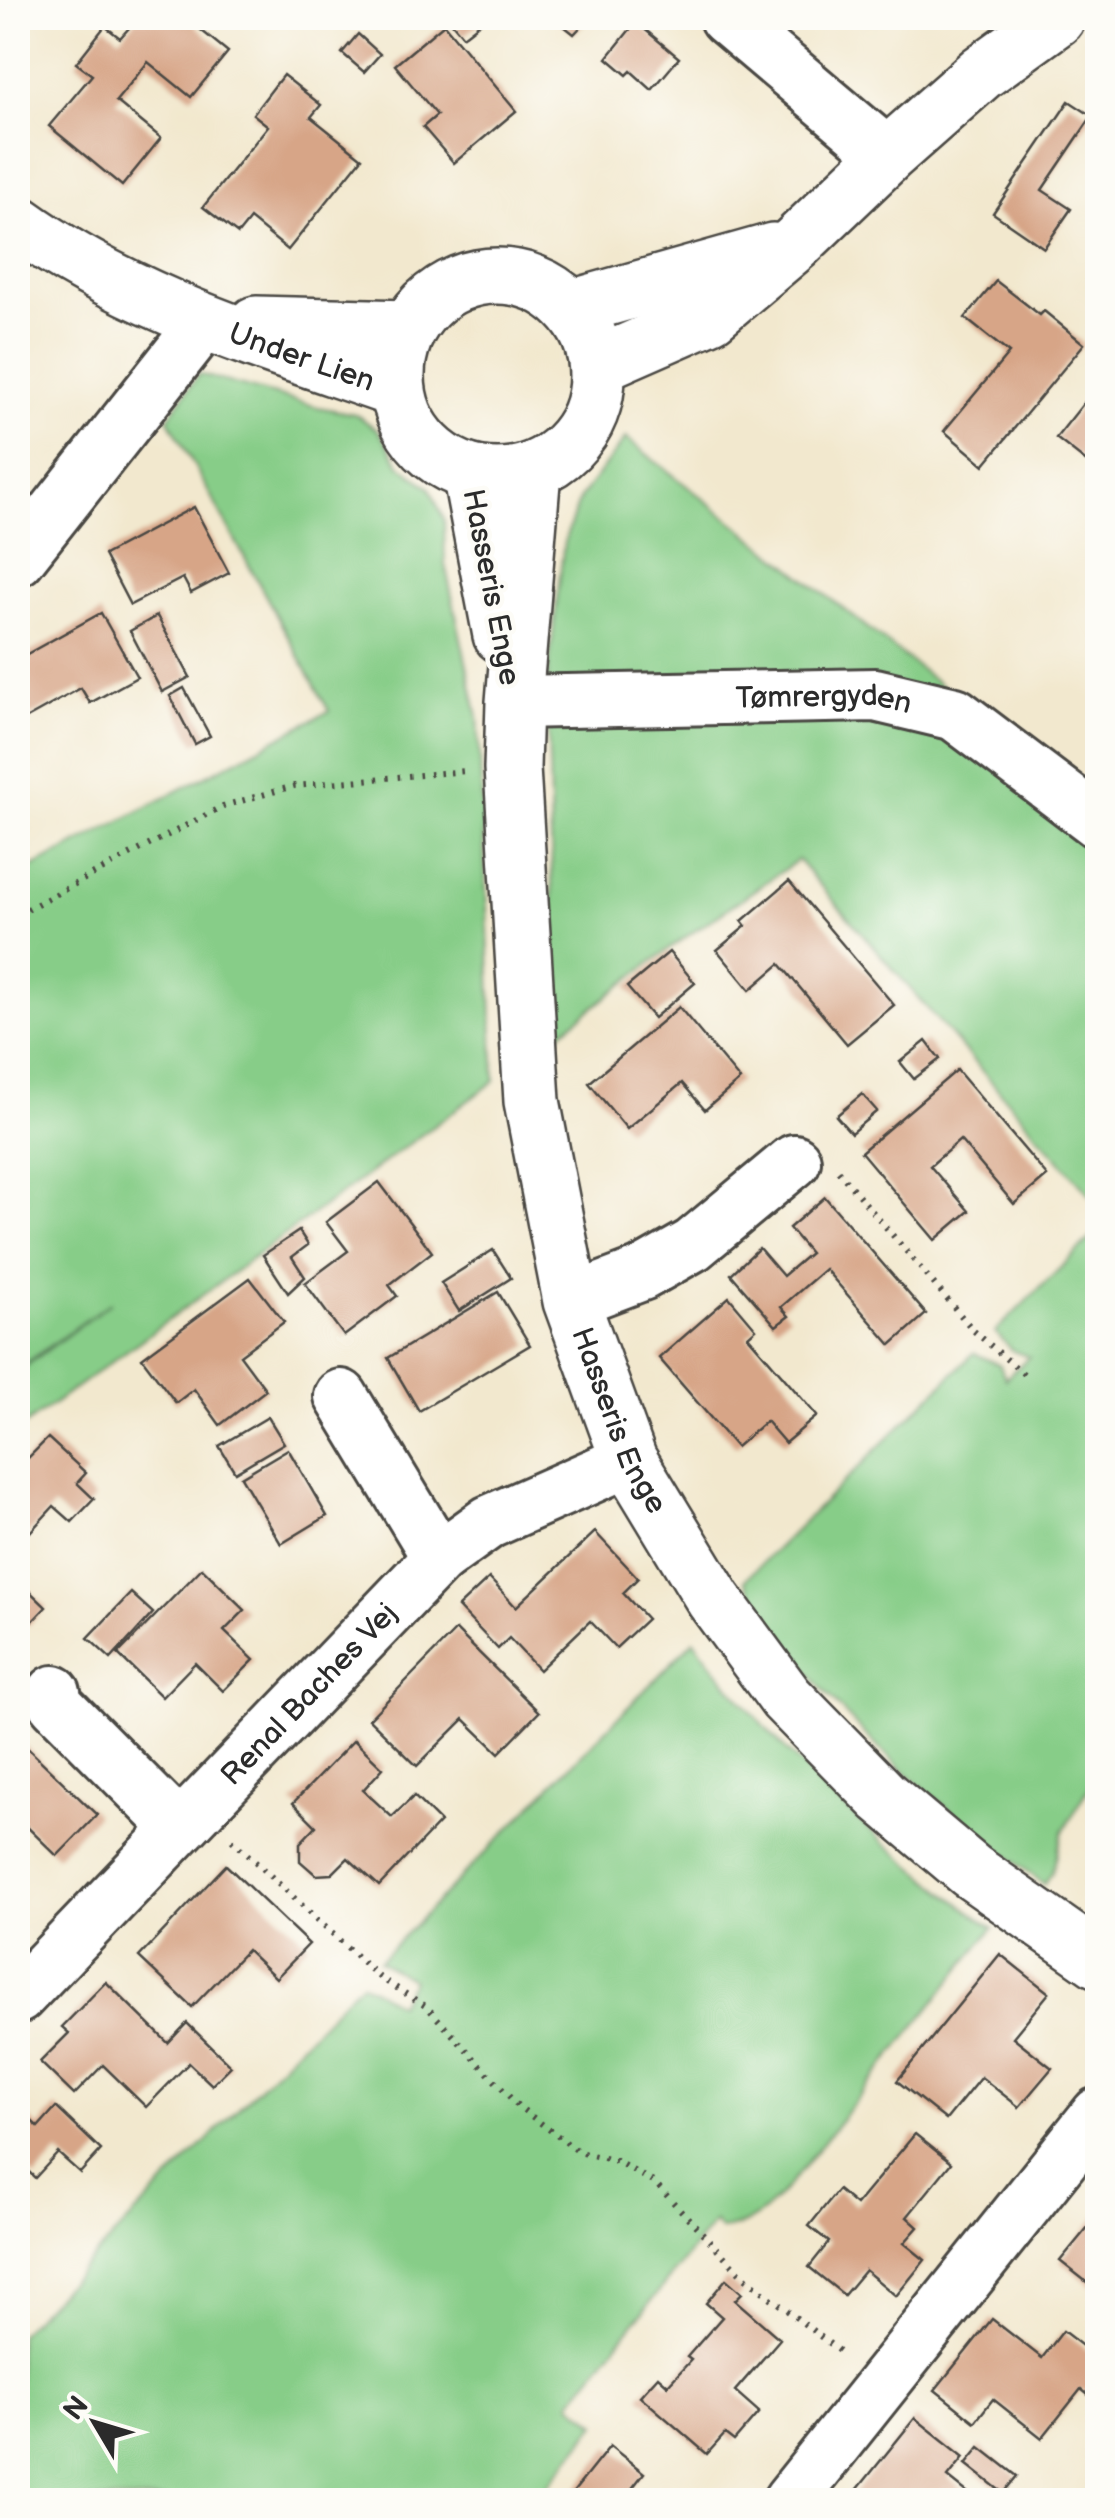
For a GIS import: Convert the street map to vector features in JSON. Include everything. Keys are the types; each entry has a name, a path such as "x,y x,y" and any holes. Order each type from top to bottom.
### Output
{"street":[{"path":"726,18 888,155"},
{"path":"596,365 710,315 796,244 982,72 1056,18"},
{"name":"Under Lien","path":"18,223 56,250 122,286 204,322 397,390"},
{"path":"571,308 796,244"},
{"path":"484,276 516,277 546,288 571,308 588,335 596,365 594,398 583,428 562,453 534,470 502,476 470,473 444,461 421,442 405,418 397,390 398,358 408,328 428,303 454,285 484,276"},
{"path":"18,560 204,322"},
{"name":"Under Lien","path":"204,322 408,328"},
{"name":"Hasseris Enge","path":"534,470 512,768 532,1100 571,1301 629,1460 714,1600 786,1698 883,1797 972,1871 1098,1960"},
{"name":"Hasseris Enge","path":"470,473 514,702"},
{"name":"Tømrergyden","path":"514,702 875,696 954,714 1098,822"},
{"path":"571,1301 642,1274 693,1244 794,1161"},
{"path":"341,1396 438,1558"},
{"name":"Renal Baches Vej","path":"18,1997 438,1558 489,1522 629,1460"},
{"path":"54,1692 56,1704 189,1818"},
{"path":"790,2500 1098,2114"}],"path":[{"path":"18,914 223,806 294,786 512,768"},
{"path":"794,1161 826,1157 974,1331 1026,1376"},
{"path":"189,1818 379,1977 427,2007 518,2106 579,2152 616,2160 655,2183 743,2276 882,2385"}],"green space":[{"path":"199,374 355,414 378,430 401,466 430,488 444,520 445,564 478,717 495,1081 18,1430 18,1372 111,1302 18,1369 18,875 329,711 168,418"},
{"path":"626,438 1089,802 1097,804 1097,1203 798,860 670,948 556,1036 547,683 564,542 580,498"},
{"path":"1097,1232 1097,1775 1063,1831 1052,1873 1044,1884 918,1783 840,1709 773,1626 745,1580 974,1353 1000,1365 1005,1379 1029,1357 1013,1351 995,1332"},
{"path":"694,1640 759,1720 832,1795 910,1864 993,1928 775,2200 742,2225 720,2230 714,2222 571,2402 597,2424 536,2500 18,2500 18,2335 361,1982 398,2004 413,1980 379,1961"}],"building":[{"path":"138,18 186,18 228,52 191,97 148,62 116,101 161,138 122,186 49,126 92,75 76,63 105,26 120,38"},
{"path":"448,18 478,18 481,22 463,36"},
{"path":"554,18 589,18 574,34"},
{"path":"636,22 679,58 652,90 631,71 627,75 607,58"},
{"path":"444,24 516,111 454,163 423,127 437,115 395,65"},
{"path":"358,34 380,54 364,72 342,53"},
{"path":"283,75 321,105 311,117 362,158 288,250 250,219 238,234 203,207 268,126 253,114"},
{"path":"1069,101 1092,116 1042,190 1071,209 1044,248 993,213"},
{"path":"996,281 1040,315 1044,311 1084,344 984,465 944,431 1009,353 965,318"},
{"path":"1098,385 1098,471 1056,438"},
{"path":"194,507 229,573 191,593 183,578 130,605 104,555"},
{"path":"101,613 137,677 90,703 81,688 18,723 18,659"},
{"path":"157,616 190,677 162,692 130,631"},
{"path":"184,688 210,736 195,744 170,696"},
{"path":"789,881 894,1005 847,1044 780,964 750,990 717,950 746,926 742,921"},
{"path":"669,952 695,983 654,1018 627,987"},
{"path":"679,1007 740,1080 705,1110 682,1083 627,1129 589,1083"},
{"path":"926,1041 940,1059 914,1079 900,1062"},
{"path":"957,1070 1047,1176 1014,1204 960,1140 930,1166 969,1211 935,1240 861,1152"},
{"path":"862,1094 877,1111 851,1133 836,1116"},
{"path":"379,1182 432,1252 389,1285 397,1296 344,1336 305,1283 348,1251 326,1222"},
{"path":"825,1197 926,1314 891,1345 825,1269 781,1307 789,1316 776,1326 731,1274 759,1248 783,1276 810,1253 789,1228"},
{"path":"299,1231 308,1245 292,1257 305,1277 288,1293 263,1255"},
{"path":"493,1250 511,1278 459,1311 441,1283"},
{"path":"250,1278 284,1322 240,1355 266,1390 220,1425 194,1389 176,1403 142,1358"},
{"path":"498,1292 530,1345 419,1411 388,1358"},
{"path":"729,1297 756,1329 748,1336 817,1416 785,1443 766,1421 736,1447 659,1358"},
{"path":"268,1417 284,1443 235,1472 219,1446"},
{"path":"48,1438 86,1473 77,1483 94,1499 72,1522 54,1506 18,1545 18,1468"},
{"path":"288,1449 327,1516 281,1544 241,1477"},
{"path":"595,1532 638,1578 623,1593 647,1619 616,1648 590,1621 539,1670 509,1638 498,1649 458,1607 489,1578 516,1607"},
{"path":"202,1568 245,1610 224,1631 254,1660 223,1691 195,1663 162,1697 118,1654"},
{"path":"18,1580 46,1607 28,1626 18,1615"},
{"path":"131,1593 153,1613 111,1659 88,1638"},
{"path":"456,1630 539,1712 499,1753 464,1719 417,1766 369,1719"},
{"path":"18,1739 97,1815 57,1856 18,1818"},
{"path":"354,1740 383,1768 363,1790 392,1817 414,1796 440,1822 379,1886 348,1858 332,1874 316,1875 300,1861 300,1843 316,1826 293,1803"},
{"path":"226,1865 309,1944 276,1978 247,1950 192,2007 139,1957"},
{"path":"1000,1954 1049,1993 1013,2037 1052,2068 1019,2107 981,2077 946,2120 897,2081"},
{"path":"106,1982 168,2043 187,2023 231,2066 212,2085 189,2063 146,2107 103,2065 74,2095 40,2062 69,2033 62,2027"},
{"path":"56,2107 101,2150 80,2173 58,2153 35,2178 25,2168 18,2176 18,2108 38,2127"},
{"path":"915,2134 951,2163 907,2217 918,2227 904,2243 925,2260 896,2296 865,2270 844,2295 809,2267 829,2242 809,2226 838,2190 856,2205"},
{"path":"1098,2215 1098,2291 1060,2261"},
{"path":"726,2279 742,2293 735,2300 780,2339 735,2391 759,2412 734,2441 725,2434 707,2454 640,2396 658,2376 668,2385 691,2360 687,2357 722,2317 706,2303"},
{"path":"992,2319 1042,2358 1063,2331 1098,2358 1098,2403 1081,2389 1042,2438 993,2399 975,2422 935,2390"},
{"path":"915,2418 964,2457 948,2477 977,2500 849,2500"},
{"path":"610,2446 644,2473 623,2500 567,2500"},
{"path":"980,2447 1017,2476 1003,2493 966,2464"}]}
